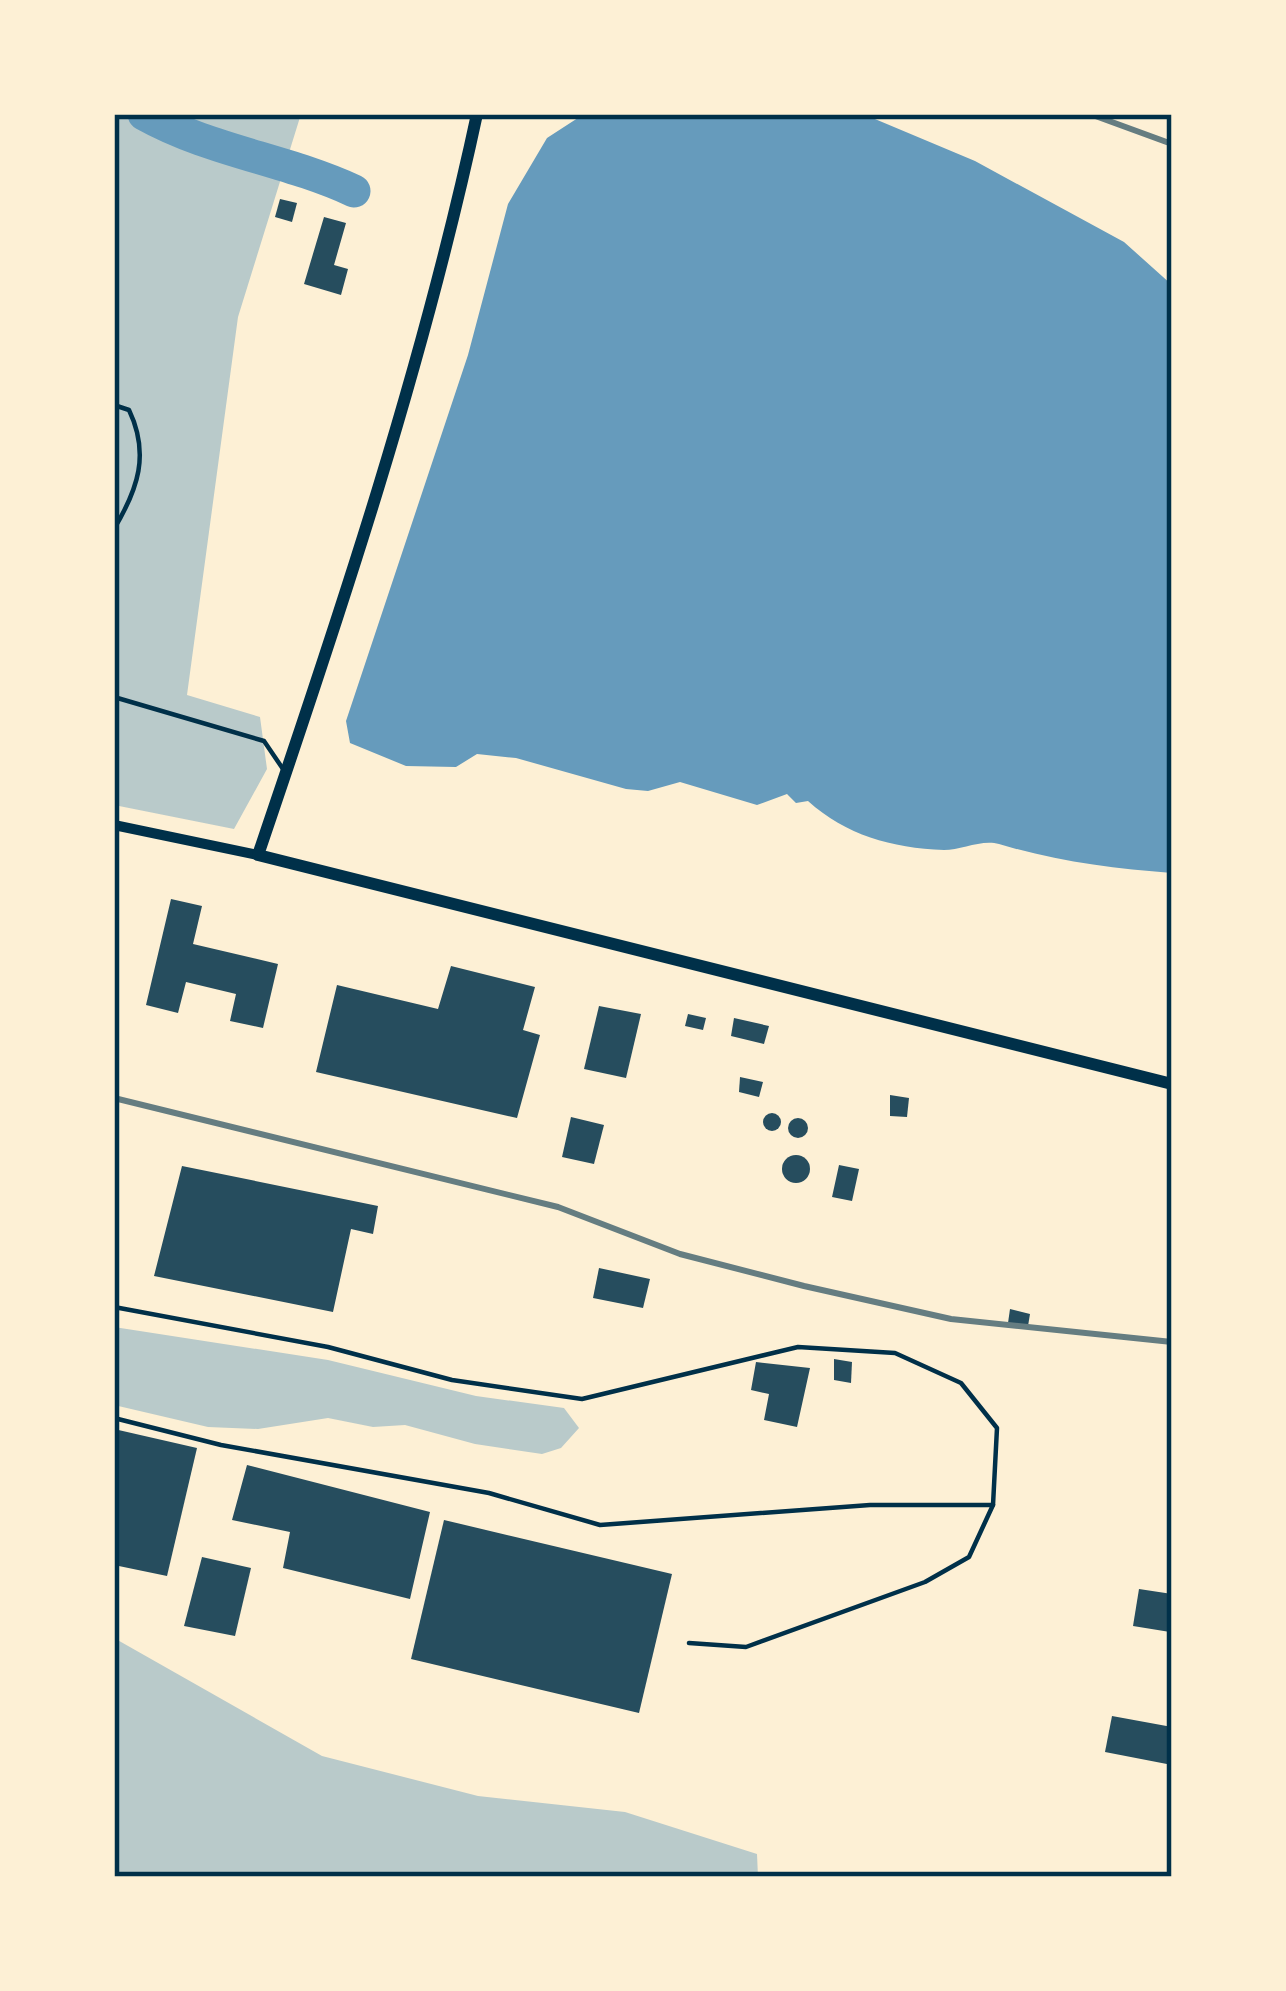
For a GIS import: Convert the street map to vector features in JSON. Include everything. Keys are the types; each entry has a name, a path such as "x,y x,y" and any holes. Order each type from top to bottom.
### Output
{"street":[{"path":"258,855 357,567 450,242 478,114"},
{"path":"114,825 258,855 1172,1084"}],"lane":[{"path":"114,406 129,410 142,436 137,491 114,529"},
{"path":"114,697 264,741 286,773"},
{"path":"114,1307 328,1347 452,1380 582,1399 798,1347 895,1353 961,1383 997,1428 993,1505 969,1557 925,1582 746,1647 688,1643"},
{"path":"114,1418 221,1445 489,1493 600,1526 870,1505 993,1505"}],"shaded area":[{"path":"114,114 301,114 238,317 187,695 260,717 267,769 234,829 114,805"},
{"path":"114,1327 328,1360 476,1396 564,1408 579,1428 561,1448 542,1454 475,1444 405,1425 373,1427 328,1418 258,1429 208,1427 114,1405"},
{"path":"114,1638 322,1756 478,1796 625,1812 757,1854 758,1877 114,1877"}],"water":[{"path":"584,114 863,114 975,161 1124,242 1172,285 1172,873 1084,863 992,843 944,850 888,843 838,823 808,801 796,803 787,794 757,805 680,782 648,791 626,789 516,758 477,754 456,767 406,766 350,743 346,721 468,355 508,204 547,138"}],"building":[{"path":"280,199 297,203 292,222 275,217"},
{"path":"324,217 346,223 334,265 348,269 341,295 304,284"},
{"path":"171,899 202,906 193,944 278,964 263,1028 230,1021 236,994 186,982 178,1013 146,1005"},
{"path":"451,966 535,987 523,1030 540,1035 517,1118 316,1072 337,985 438,1009"},
{"path":"599,1006 641,1014 626,1078 584,1069"},
{"path":"688,1014 706,1018 703,1030 685,1026"},
{"path":"734,1018 769,1026 764,1044 731,1036"},
{"path":"740,1077 763,1082 759,1097 739,1092"},
{"path":"890,1095 909,1098 907,1117 890,1116"},
{"path":"772,1113 781,1122 772,1131 763,1122"},
{"path":"571,1117 604,1125 594,1164 562,1157"},
{"path":"798,1118 808,1128 798,1138 788,1128"},
{"path":"796,1155 806,1159 810,1169 806,1179 796,1183 786,1179 782,1169 786,1159"},
{"path":"839,1165 859,1169 852,1201 832,1197"},
{"path":"182,1166 378,1206 373,1234 351,1229 333,1312 154,1276"},
{"path":"599,1268 650,1279 643,1308 593,1298"},
{"path":"1010,1309 1030,1314 1028,1326 1008,1323"},
{"path":"834,1359 852,1362 851,1383 834,1380"},
{"path":"756,1362 810,1368 797,1427 764,1420 769,1394 751,1390"},
{"path":"114,1429 197,1448 167,1576 114,1565"},
{"path":"247,1465 430,1512 410,1599 283,1568 290,1532 232,1520"},
{"path":"444,1520 672,1574 639,1713 411,1659"},
{"path":"202,1557 251,1568 235,1636 184,1626"},
{"path":"1139,1589 1172,1594 1170,1632 1133,1626"},
{"path":"1112,1716 1172,1727 1172,1765 1105,1752"}],"waterway":[{"path":"144,114 195,137 354,191"}],"railway":[{"path":"1090,114 1172,144"},
{"path":"114,1098 558,1207 680,1254 804,1286 951,1319 1172,1342"}]}
